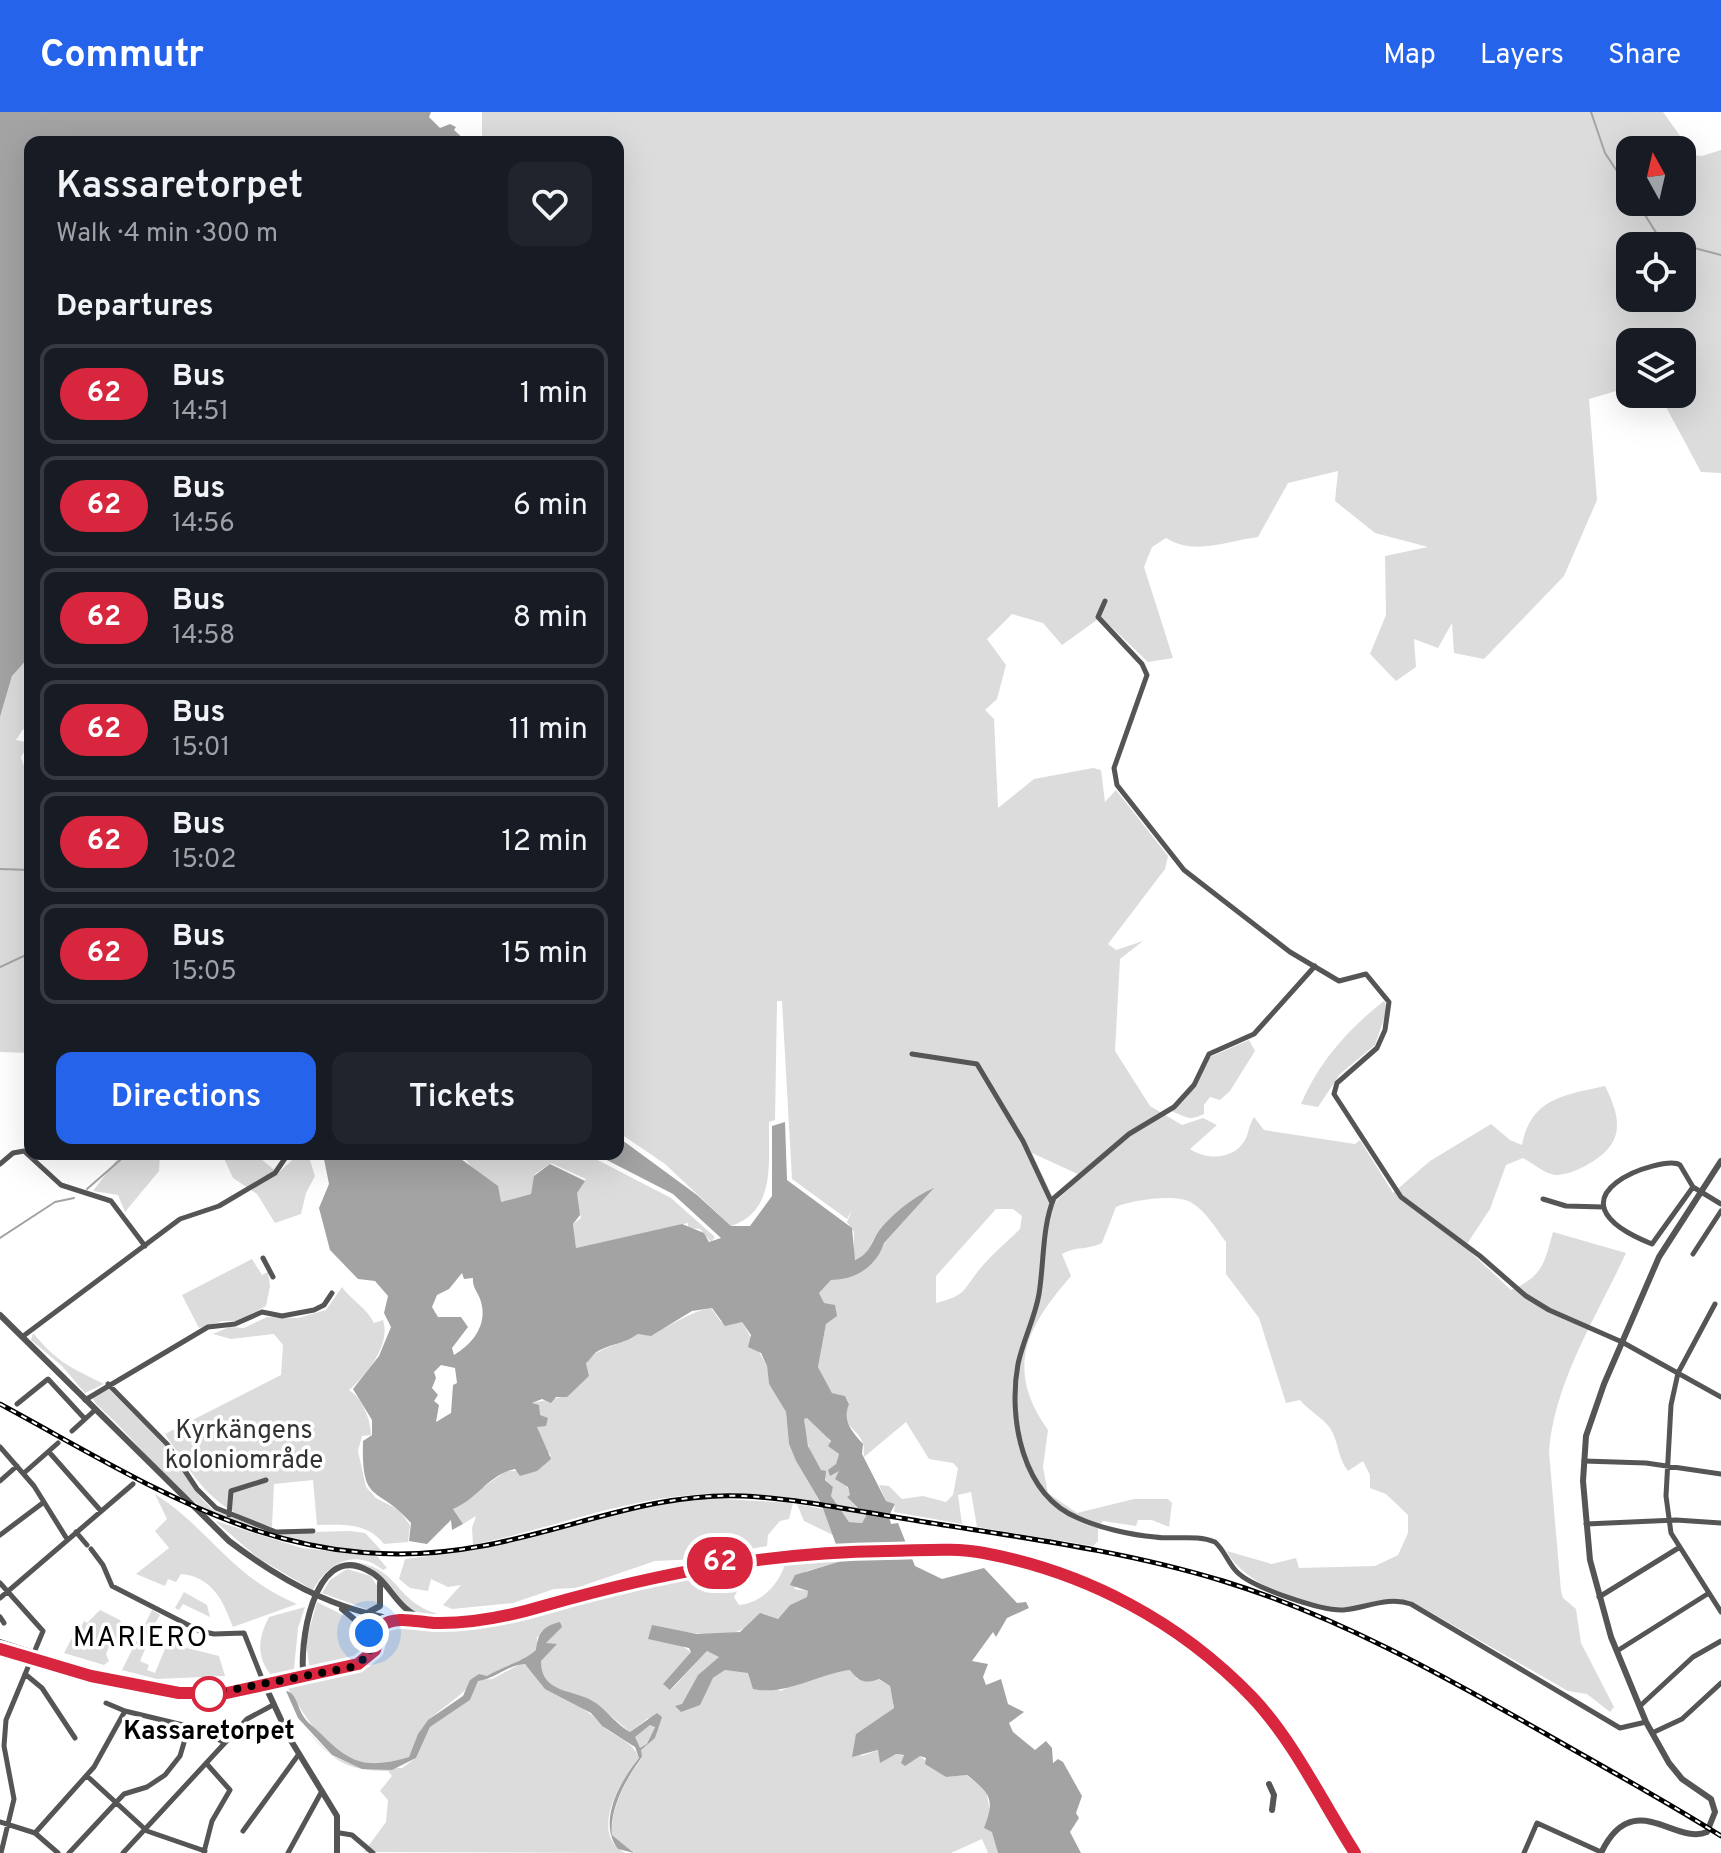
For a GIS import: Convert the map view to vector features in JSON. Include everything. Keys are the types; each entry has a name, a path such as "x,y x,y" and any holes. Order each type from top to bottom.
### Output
{"street":[{"path":"1105,601 1098,617 1142,664 1147,675 1114,768 1117,785 1184,870 1290,952 1339,981 1366,974 1389,1002 1379,1045 1341,1079 1334,1094 1401,1197 1480,1256 1526,1296 1549,1310 1622,1342 1721,1397"},
{"path":"1315,966 1254,1034 1209,1054 1194,1085 1174,1107 1129,1134 1062,1189 1052,1204 1037,1305 1025,1333 1016,1381 1021,1445 1042,1491 1079,1519 1153,1537 1215,1542 1236,1571 1247,1580 1319,1607 1342,1610 1403,1601 1447,1622 1620,1728 1646,1722"},
{"path":"912,1054 977,1064 1029,1152 1052,1204"},
{"path":"0,1164 13,1153 24,1151"},
{"path":"34,1160 61,1185 111,1201 145,1246"},
{"path":"22,1337 185,1216 219,1206 260,1183 284,1160"},
{"path":"1524,1853 1537,1823 1601,1853 1612,1832 1630,1823 1662,1824 1703,1834 1713,1822 1717,1805 1677,1774 1646,1722 1617,1651 1599,1597 1586,1524 1584,1461 1592,1417 1655,1266 1721,1161"},
{"path":"1693,1187 1652,1244 1615,1225 1603,1207 1607,1192 1618,1181 1670,1162 1680,1165 1693,1187 1721,1204"},
{"path":"1543,1199 1566,1206 1603,1207"},
{"path":"1693,1254 1721,1211"},
{"path":"263,1258 273,1277"},
{"path":"85,1400 208,1327 235,1324 262,1312 282,1316 314,1310 324,1305 332,1293"},
{"path":"1715,1304 1678,1373 1667,1466 1667,1521 1721,1612"},
{"path":"0,1315 229,1541 271,1573 307,1592 339,1606 366,1613 432,1623 510,1615 698,1567 837,1552 981,1552 1043,1567 1079,1581 1156,1619 1228,1673 1274,1723 1355,1853"},
{"path":"17,1404 48,1379 85,1419"},
{"path":"108,1384 167,1444 202,1496 229,1515 276,1532 313,1531"},
{"path":"72,1431 95,1410"},
{"path":"24,1473 58,1443"},
{"path":"0,1447 24,1473 67,1539"},
{"path":"49,1452 101,1511"},
{"path":"1584,1461 1667,1466 1721,1474"},
{"path":"0,1481 17,1466"},
{"path":"229,1515 231,1491 265,1481"},
{"path":"0,1598 133,1484"},
{"path":"0,1535 44,1502"},
{"path":"1586,1524 1721,1523"},
{"path":"76,1532 89,1547 112,1586 200,1631 226,1634 241,1631 273,1705 337,1816 340,1833 337,1853"},
{"path":"1599,1597 1680,1547"},
{"path":"303,1676 304,1626 327,1578 341,1568 353,1566 369,1570 402,1608 432,1623"},
{"path":"366,1613 380,1606 379,1580"},
{"path":"0,1583 43,1628 5,1728 4,1746 14,1799 1,1853"},
{"path":"1617,1651 1709,1593"},
{"path":"339,1606 369,1633 371,1654"},
{"path":"0,1642 117,1681 168,1692 201,1693 352,1667 371,1654 381,1626 397,1619"},
{"path":"226,1634 229,1644"},
{"path":"1640,1706 1693,1657 1721,1641"},
{"path":"0,1649 34,1655"},
{"path":"25,1674 42,1688 75,1738"},
{"path":"1652,1733 1682,1719 1721,1683"},
{"path":"106,1703 124,1712 208,1732 224,1743"},
{"path":"123,1853 247,1719 273,1705"},
{"path":"35,1833 87,1776 106,1749 124,1712"},
{"path":"69,1853 124,1794 147,1787 165,1775 180,1756 189,1726"},
{"path":"243,1831 300,1754"},
{"path":"87,1776 145,1830 204,1852 212,1821 230,1790 206,1763"},
{"path":"1269,1784 1274,1795 1272,1810"},
{"path":"288,1853 322,1791"},
{"path":"0,1822 35,1833 58,1853"},
{"path":"340,1833 352,1835 373,1853"}],"green space":[{"path":"482,112 1663,112 1680,136 1616,136 1616,216 1696,216 1696,155 1721,150 1721,473 1701,472 1667,408 1696,408 1696,328 1616,328 1616,391 1589,399 1597,500 1564,576 1484,659 1454,653 1452,623 1438,648 1414,639 1416,667 1396,681 1370,654 1386,615 1385,556 1428,547 1375,533 1335,501 1338,471 1288,483 1258,537 1199,547 1166,538 1152,547 1144,567 1173,658 1148,662 1101,617 1062,645 1043,623 1012,614 987,639 1006,665 997,699 985,710 994,719 998,808 1034,779 1093,768 1101,770 1105,802 1116,790 1168,856 1165,869 1108,944 1116,950 1143,941 1120,959 1115,1051 1150,1106 1182,1125 1203,1118 1217,1125 1190,1149 1205,1155 1229,1154 1242,1144 1254,1117 1264,1130 1355,1144 1360,1140 1393,1193 1430,1161 1491,1124 1510,1140 1522,1145 1533,1117 1542,1108 1564,1096 1605,1086 1617,1124 1612,1144 1595,1160 1562,1174 1547,1173 1523,1158 1506,1165 1490,1209 1465,1247 1511,1290 1530,1280 1541,1268 1553,1232 1626,1253 1568,1375 1559,1400 1549,1452 1561,1591 1563,1598 1576,1609 1581,1643 1614,1707 1610,1712 1587,1694 1568,1691 1411,1601 1392,1600 1337,1608 1308,1604 1274,1591 1234,1562 1227,1551 1272,1564 1296,1558 1299,1568 1375,1566 1398,1555 1408,1533 1408,1515 1386,1494 1370,1488 1370,1475 1363,1461 1348,1471 1333,1433 1323,1421 1300,1400 1286,1403 1259,1318 1226,1274 1226,1242 1206,1215 1192,1203 1166,1198 1116,1207 1102,1243 1062,1254 1071,1276 1043,1313 1026,1349 1024,1367 1027,1387 1048,1430 1043,1467 1048,1493 1077,1513 1134,1499 1168,1499 1172,1503 1169,1527 1152,1520 1138,1520 1136,1526 1103,1521 1098,1528 1098,1541 1093,1546 977,1527 971,1492 958,1495 962,1524 894,1512 895,1504 886,1501 879,1485 889,1486 902,1499 923,1496 946,1502 953,1495 958,1468 953,1463 929,1459 906,1422 864,1457 861,1438 848,1423 849,1403 845,1396 832,1393 818,1367 826,1324 831,1320 818,1294 831,1280 855,1274 870,1263 934,1188 873,1240 867,1254 854,1260 854,1232 847,1222 852,1210 847,1219 792,1179 782,1001 777,1001 775,1120 769,1122 767,1183 756,1209 746,1219 731,1226 665,1164 624,1136 624,136 482,136","holes":["1032,1153 1082,1176 1055,1202","996,1209 1013,1209 1022,1216 1020,1229 989,1259 959,1295 936,1303 936,1276"]},
{"path":"24,663 24,729 16,740 24,742 21,757 24,766 24,1053 0,1052 0,717 12,676"},
{"path":"1384,1001 1388,1007 1375,1045 1340,1074 1318,1107 1301,1104 1316,1074 1336,1047"},
{"path":"1249,1040 1255,1051 1230,1091 1220,1100 1210,1097 1204,1105 1204,1114 1194,1118 1171,1111 1196,1085 1210,1057"},
{"path":"116,1160 160,1160 159,1171 125,1212 118,1195 93,1191"},
{"path":"225,1160 262,1160 278,1173 292,1160 310,1160 315,1176 306,1193 301,1214 275,1223 257,1194 233,1178"},
{"path":"466,1160 598,1160 671,1198 715,1237 711,1242 700,1229 688,1228 688,1223 576,1248 573,1224 581,1218 574,1195 586,1179 551,1163 535,1174 531,1194 501,1202"},
{"path":"252,1259 262,1275 268,1272 270,1286 266,1306 239,1321 223,1321 199,1328 182,1295"},
{"name":"Kyrkängens koloniområde","path":"342,1287 374,1323 383,1320 385,1330 381,1349 363,1376 349,1390 362,1404 371,1429 371,1435 362,1436 358,1451 366,1487 376,1498 399,1510 410,1525 408,1542 384,1544 362,1528 317,1525 313,1480 274,1484 272,1527 252,1521 235,1513 208,1492 165,1434 281,1375 283,1345 274,1334 231,1339 213,1334 229,1327 244,1328 267,1317 298,1318 326,1310"},
{"path":"711,1308 721,1322 742,1322 767,1366 769,1384 786,1412 789,1444 821,1503 741,1495 665,1498 473,1545 472,1528 476,1516 463,1524 453,1509 506,1471 537,1471 551,1455 543,1448 537,1427 548,1418 540,1416 532,1403 566,1396 589,1376 586,1363 597,1353 638,1334 655,1332"},
{"path":"33,1333 65,1363 104,1384 85,1393 62,1366 31,1340"},
{"path":"109,1389 171,1452 201,1498 213,1510 274,1533 365,1533 383,1552 290,1542 222,1520 188,1497 96,1404 93,1399 96,1394"},
{"path":"807,1417 820,1427 839,1454 836,1464 829,1470 839,1470 851,1495 848,1498 866,1517 862,1523 849,1522 831,1496 833,1487 816,1465 809,1447 804,1419"},
{"path":"155,1494 192,1523 238,1567 274,1593 297,1604 233,1627 221,1600 201,1580 181,1574 176,1582 168,1579 165,1586 136,1574 169,1548 155,1531 167,1519"},
{"path":"705,1498 793,1503 789,1519 780,1521 768,1535 767,1546 698,1559 655,1561 576,1588 554,1589 513,1603 452,1609 443,1605 461,1585 448,1587 431,1579 428,1591 410,1588 399,1579 405,1559 474,1550 641,1508"},
{"path":"797,1504 823,1509 835,1536 804,1521"},
{"path":"215,1521 302,1548 377,1556 387,1568 383,1570 363,1560 344,1561 326,1572 313,1590 258,1558"},
{"path":"842,1556 842,1562 806,1571 794,1589 808,1591 807,1597 790,1605 778,1619 752,1620 745,1628 721,1634 691,1633 652,1626 691,1652 664,1685 671,1690 707,1651 720,1657 698,1675 682,1704 699,1705 713,1678 725,1670 748,1672 780,1691 829,1672 851,1670 857,1679 878,1679 890,1686 894,1708 856,1734 861,1756 879,1750 880,1762 896,1754 915,1758 920,1756 946,1777 966,1775 986,1790 998,1853 988,1853 982,1839 951,1853 634,1853 612,1835 612,1825 625,1784 642,1758 634,1737 650,1725 655,1726 648,1743 655,1738 658,1727 648,1718 630,1732 594,1702 553,1688 541,1674 541,1661 555,1644 545,1644 537,1636 537,1650 487,1677 479,1674 467,1689 427,1722 409,1757 387,1762 365,1765 341,1755 319,1734 287,1687 345,1675 366,1666 376,1655 389,1624 428,1629 504,1623 693,1574 711,1579 717,1572 734,1567 739,1588 734,1597 739,1605 763,1596 775,1584 786,1560"},
{"path":"352,1562 370,1566 383,1572 412,1601 425,1609 442,1615 466,1617 436,1618 414,1614 399,1603 374,1570 365,1565 338,1565"},
{"path":"347,1569 371,1576 379,1589 379,1604 369,1610 322,1593 330,1580"},
{"path":"184,1592 207,1605 210,1617 183,1604 179,1610 175,1608"},
{"path":"317,1602 347,1617 369,1637 367,1652 339,1666 323,1668 309,1665 306,1641"},
{"path":"305,1607 298,1628 294,1669 271,1675 260,1647 269,1617"},
{"path":"100,1610 120,1620 124,1630 115,1648 109,1647 106,1654 109,1661 104,1665 64,1653 72,1638 79,1640 78,1634 84,1621 87,1623"},
{"path":"152,1610 160,1615 142,1644 146,1647 140,1661 149,1665 147,1670 155,1673 172,1632 179,1636 179,1646 219,1656 225,1676 157,1679 122,1670"},
{"path":"522,1663 532,1668 549,1690 591,1714 636,1752 639,1758 617,1792 608,1820 614,1844 625,1853 364,1852 386,1822 388,1800 380,1791 392,1776 388,1771 361,1769 350,1766 333,1756 362,1768 402,1768 416,1758 430,1727 470,1700 478,1680 492,1679"}],"shaded area":[{"path":"0,112 431,112 429,117 440,128 450,124 456,127 454,130 460,136 24,136 24,663 12,676 0,717"},
{"path":"785,1122 787,1180 852,1228 855,1260 868,1250 893,1215 934,1188 884,1243 870,1265 856,1275 831,1280 819,1293 824,1303 835,1305 837,1316 826,1324 818,1367 832,1393 845,1396 849,1404 849,1426 863,1444 862,1454 886,1501 895,1504 889,1516 891,1524 898,1523 915,1566 942,1579 984,1568 1017,1603 1026,1602 1029,1608 1007,1618 996,1637 993,1632 972,1661 988,1664 983,1677 986,1685 1001,1679 1008,1704 1024,1712 1009,1723 1013,1732 1035,1750 1046,1741 1052,1748 1053,1763 1058,1759 1063,1762 1082,1796 1076,1813 1079,1818 1070,1832 1081,1853 998,1853 992,1832 984,1828 989,1798 967,1775 946,1777 925,1764 926,1758 920,1756 905,1766 901,1763 904,1755 896,1754 880,1763 878,1750 852,1757 856,1734 894,1708 890,1686 879,1679 863,1681 850,1670 778,1690 766,1690 753,1689 748,1673 725,1670 713,1678 700,1705 681,1712 675,1706 682,1704 698,1675 719,1657 707,1651 670,1690 663,1684 691,1652 689,1648 648,1639 652,1625 697,1634 740,1632 760,1613 778,1619 790,1605 807,1597 808,1591 790,1585 795,1575 842,1561 821,1503 789,1444 786,1412 769,1384 767,1366 761,1353 748,1347 751,1335 742,1322 725,1326 712,1308 692,1311 651,1336 638,1334 598,1351 586,1363 589,1376 567,1397 556,1397 551,1403 542,1399 532,1403 539,1405 540,1415 548,1418 546,1426 537,1427 551,1459 537,1471 520,1476 515,1469 497,1476 453,1509 463,1524 452,1530 451,1520 427,1544 409,1541 411,1523 369,1486 363,1462 363,1441 372,1435 372,1420 353,1389 379,1356 391,1327 384,1313 388,1296 375,1281 358,1279 330,1250 319,1208 329,1184 324,1160 462,1160 498,1186 501,1202 531,1194 534,1176 550,1164 585,1181 577,1193 580,1215 573,1224 576,1248 682,1224 704,1233 709,1242 721,1238 673,1194 607,1160 624,1160 624,1141 697,1195 731,1226 750,1226 772,1196 772,1126","holes":["462,1273 464,1279 473,1278 483,1311 482,1319 472,1340 454,1355 452,1348 468,1327 461,1317 438,1317 432,1307 437,1295 449,1289","441,1365 455,1368 457,1383 453,1385 451,1413 436,1422 439,1405 434,1401 438,1395 432,1388 436,1378 434,1372","807,1418 831,1441 828,1446 839,1454 836,1464 828,1470 830,1476 839,1471 835,1479 848,1487 850,1495 847,1497 866,1516 862,1523 849,1522 831,1496 833,1487 825,1480 826,1471 821,1470 808,1446 804,1419"]},
{"path":"560,1622 562,1627 546,1643 557,1644 541,1661 546,1680 596,1703 630,1732 657,1713 662,1717 655,1738 641,1750 642,1757 625,1784 613,1815 612,1835 634,1853 618,1849 612,1838 610,1814 618,1790 639,1758 635,1747 602,1726 591,1713 545,1689 525,1664 478,1681 470,1700 430,1727 416,1758 392,1770 362,1769 332,1755 298,1718 286,1691 294,1696 308,1722 349,1757 380,1763 409,1757 418,1734 428,1720 463,1696 470,1680 479,1674 487,1676 531,1654 536,1650 542,1631","holes":["650,1725 655,1727 647,1744 640,1748 635,1737"]}],"waterway":[{"path":"1591,112 1605,153 1616,170"},
{"path":"1646,216 1660,239 1721,255"},
{"path":"0,869 24,870"},
{"path":"0,967 24,956"},
{"path":"87,1189 120,1160"},
{"path":"0,1238 55,1202 74,1198"}],"railway":[{"path":"0,1404 116,1468 229,1521 287,1540 348,1551 413,1554 482,1546 644,1506 709,1496 743,1496 812,1503 1037,1540 1112,1553 1186,1571 1307,1611 1388,1648 1507,1712 1721,1836"}],"bus line":[{"name":"62","path":"0,1649 91,1676 168,1692 227,1693 304,1679 363,1662 375,1650 381,1626 397,1619 442,1623 480,1621 657,1575 780,1555 863,1551 981,1552 1043,1567 1115,1596 1172,1629 1214,1661 1274,1723 1355,1853"}],"place":[{"name":"Kassaretorpet","path":"209,1694"}],"district":[{"name":"MARIERO","path":"141,1636"}],"route":[{"path":"209,1694 304,1679 352,1667 371,1654 369,1633"}]}
